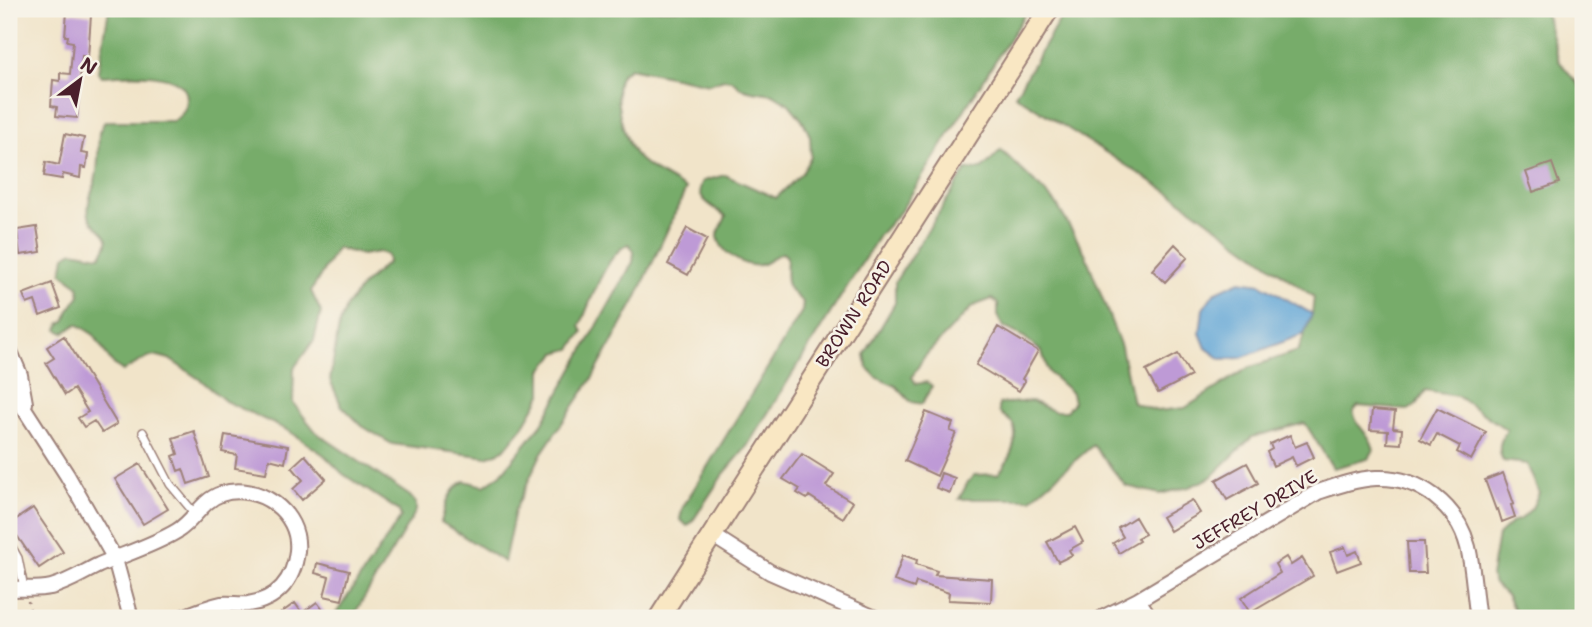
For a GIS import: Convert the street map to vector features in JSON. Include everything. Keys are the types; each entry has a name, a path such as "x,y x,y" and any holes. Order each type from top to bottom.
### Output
{"street":[{"name":"BROWN ROAD","path":"659,618 1049,9"},
{"path":"9,349 20,375 27,411"},
{"path":"9,385 67,475 115,559 131,618"},
{"name":"JEFFREY DRIVE","path":"1102,618 1138,600 1318,492 1376,478 1406,480 1433,495 1455,517 1468,547 1477,612"},
{"path":"9,589 54,587 177,531 221,494 259,494 277,505 293,523 298,541 291,577 280,591 264,600 214,606 181,618"},
{"path":"712,535 770,572 872,618"},
{"path":"1138,600 1150,618"}],"lane":[{"path":"143,432 170,484 195,514"},
{"path":"9,542 18,558 24,588"}],"green space":[{"path":"109,9 1028,9 900,212 880,234 746,448 722,476 687,526 680,519 683,507 802,311 803,302 789,287 786,277 787,257 783,253 765,263 752,265 732,257 722,247 718,238 726,216 706,202 700,187 703,181 725,175 776,198 802,173 811,156 810,136 803,121 789,104 773,94 741,88 732,80 724,79 709,84 629,68 621,75 617,93 618,106 624,131 634,152 650,167 686,189 636,299 592,379 541,454 515,510 504,562 441,522 448,498 465,481 484,486 501,474 542,424 633,262 634,251 629,244 613,257 580,326 583,332 571,349 556,353 542,370 542,394 523,427 504,450 487,457 392,444 362,426 341,405 330,380 339,326 346,307 363,285 388,262 387,255 379,252 362,255 337,248 311,291 321,312 314,340 294,368 293,403 317,433 410,496 416,503 416,511 352,618 333,618 401,517 399,511 343,474 324,455 289,431 225,401 202,381 169,359 148,357 123,371 111,362 94,335 77,324 64,333 58,330 80,295 78,285 62,273 65,256 73,251 100,256 107,242 104,233 91,221 88,210 97,172 99,132 105,121 174,121 184,111 187,102 184,89 165,78 138,74 102,76 98,72"},
{"path":"1066,9 1544,9 1559,61 1583,90 1583,618 1512,618 1513,608 1507,596 1494,584 1491,576 1498,535 1532,508 1539,493 1527,464 1503,461 1500,445 1507,430 1457,396 1425,391 1415,406 1408,410 1358,406 1353,412 1355,419 1374,450 1368,459 1333,468 1305,423 1252,437 1210,478 1189,487 1160,494 1126,486 1093,445 1031,499 959,499 974,475 998,474 1012,451 1015,430 1013,424 999,412 999,404 1031,401 1054,411 1066,411 1074,402 1072,393 1049,373 1042,352 1024,337 1004,327 998,317 998,304 992,299 973,306 924,357 912,377 916,384 927,382 932,386 922,404 911,402 896,386 877,378 867,367 865,354 895,303 895,282 966,170 982,169 1001,150 1055,202 1085,253 1121,347 1133,403 1157,411 1185,408 1248,368 1298,351 1312,314 1314,297 1173,195 1015,95"}],"water":[{"path":"1240,281 1261,284 1312,314 1304,334 1241,358 1221,359 1206,348 1200,333 1203,309 1214,293"}],"building":[{"path":"67,12 91,15 88,57 82,56 77,118 56,116 57,107 51,106 53,80 60,81 60,73 70,74 73,42 67,41 68,36 65,36"},
{"path":"65,134 84,138 81,153 88,154 86,168 81,167 80,178 63,174 62,179 44,176 46,162 59,165"},
{"path":"1552,163 1559,183 1533,192 1526,172"},
{"path":"37,227 41,252 20,255 17,230"},
{"path":"687,228 707,239 688,275 668,264"},
{"path":"1175,244 1188,257 1165,282 1152,270"},
{"path":"52,283 61,308 40,316 35,301 27,304 23,294"},
{"path":"998,327 1038,351 1022,379 1025,381 1019,391 976,365"},
{"path":"64,336 117,424 102,433 94,421 84,427 78,418 88,412 74,389 65,395 46,363 54,358 47,347"},
{"path":"1178,354 1191,376 1158,393 1146,371"},
{"path":"1437,408 1486,432 1471,460 1457,452 1460,446 1437,434 1431,445 1420,439"},
{"path":"1372,410 1395,412 1393,428 1402,429 1401,444 1387,443 1388,431 1370,430"},
{"path":"926,412 953,423 950,431 956,433 937,476 905,461"},
{"path":"194,431 209,477 188,484 183,469 178,471 173,456 178,454 173,438"},
{"path":"225,435 288,446 285,463 269,459 266,473 235,468 237,455 222,452"},
{"path":"1290,435 1295,447 1307,442 1314,457 1296,466 1292,457 1273,466 1267,452 1272,449 1270,444"},
{"path":"802,454 834,474 826,486 853,502 843,518 809,496 807,499 797,493 800,489 783,479"},
{"path":"305,455 326,479 302,500 293,489 303,480 292,467"},
{"path":"1247,463 1258,483 1227,500 1216,480"},
{"path":"140,464 168,509 143,524 115,479"},
{"path":"941,473 955,478 950,493 936,488"},
{"path":"1503,473 1514,504 1511,505 1515,517 1502,522 1485,480"},
{"path":"1192,500 1200,513 1170,531 1162,517"},
{"path":"33,508 63,552 39,568 9,524"},
{"path":"1135,517 1145,534 1137,538 1139,541 1119,553 1113,543 1123,537 1118,528"},
{"path":"1075,527 1083,542 1069,550 1072,555 1058,562 1047,542"},
{"path":"1407,542 1424,542 1426,573 1409,573"},
{"path":"1345,547 1348,555 1357,551 1361,562 1337,571 1330,552"},
{"path":"903,555 917,560 916,564 937,571 935,575 992,579 991,602 948,600 949,593 916,582 914,588 894,581"},
{"path":"1286,557 1291,565 1302,558 1313,576 1250,613 1241,598 1280,573 1275,564"},
{"path":"317,563 349,571 342,600 324,596 329,577 315,573"},
{"path":"317,602 329,618 274,618 295,603 302,613"}]}
